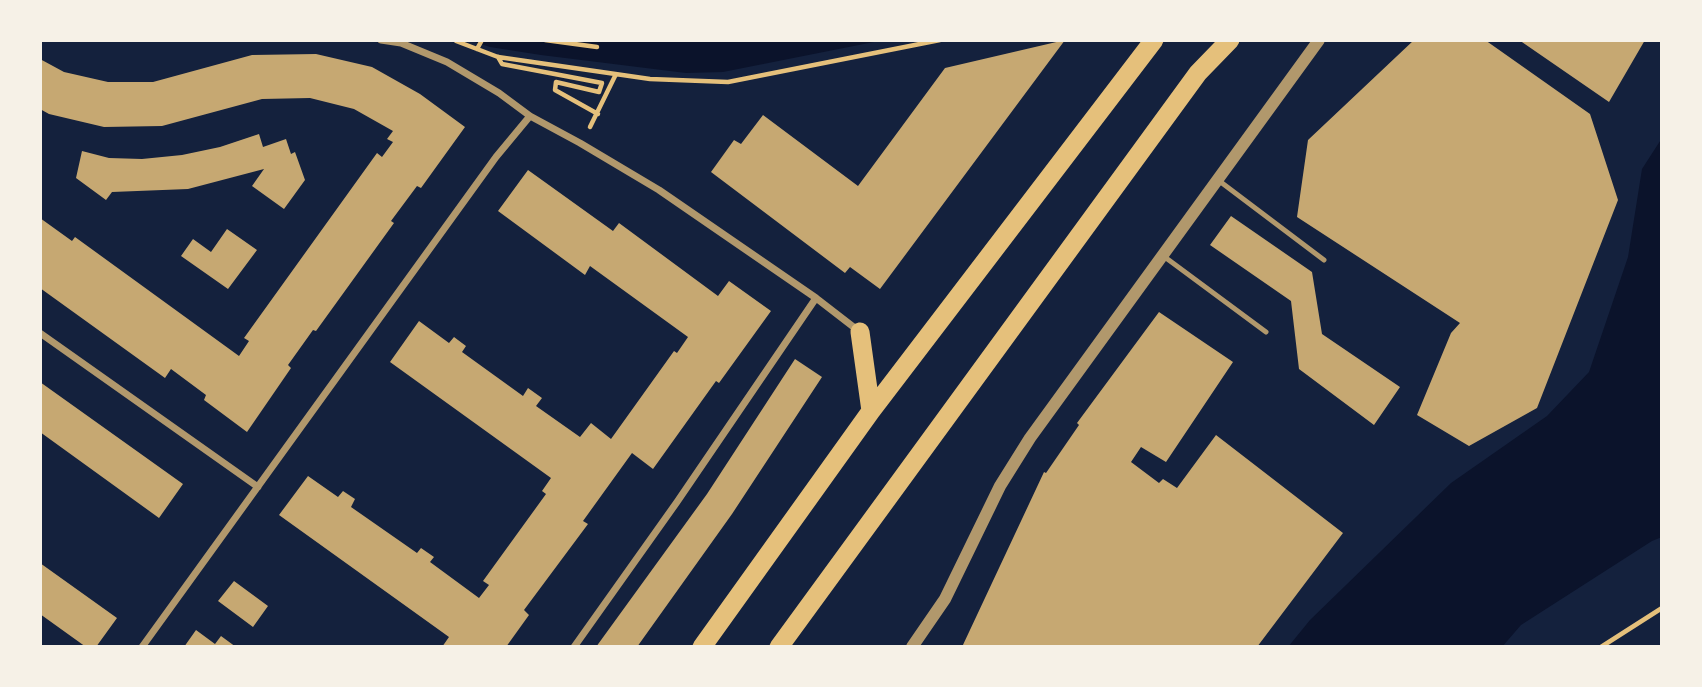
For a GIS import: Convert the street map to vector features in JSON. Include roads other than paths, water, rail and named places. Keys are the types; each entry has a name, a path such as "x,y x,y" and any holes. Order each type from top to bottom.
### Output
{"highway":[{"path":"702,647 872,411 1154,40"},
{"path":"779,647 1190,83 1230,40"},
{"path":"860,332 872,411"}],"street":[{"path":"381,40 401,43 447,62 499,93 530,116 659,190 816,298 860,332"},
{"path":"912,647 945,599 1000,486 1030,438 1320,40"},
{"path":"142,647 496,157 530,116"},
{"path":"574,647 816,298"},
{"path":"40,333 258,487"}],"lane":[{"path":"1218,180 1324,260"},
{"path":"1162,255 1266,332"}],"water":[{"path":"469,40 884,40 723,72 686,73 541,55 490,47"},
{"path":"1662,138 1662,537 1521,625 1502,647 1288,647 1310,620 1451,483 1547,416 1589,372 1628,257 1642,169"}]}
